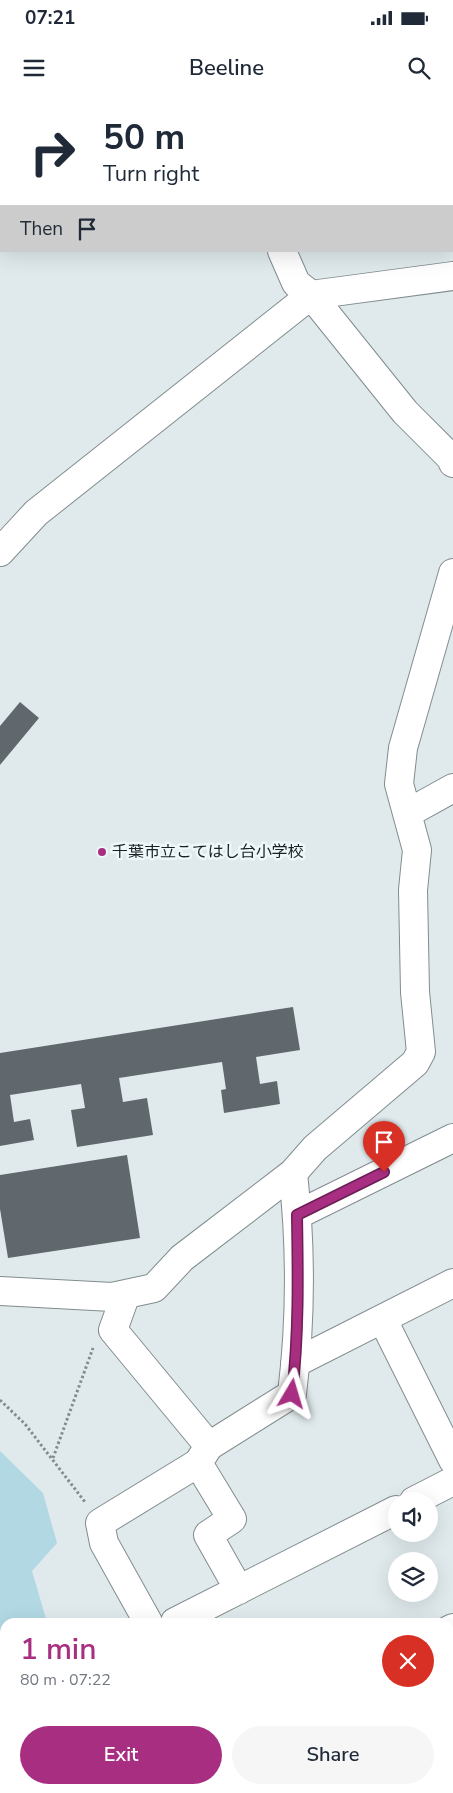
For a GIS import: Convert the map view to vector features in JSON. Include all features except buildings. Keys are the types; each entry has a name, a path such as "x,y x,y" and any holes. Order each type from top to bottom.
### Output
{"street":[{"path":"282,252 296,283 311,295 405,412 451,458 453,463"},
{"path":"0,552 36,513 311,295 453,276"},
{"path":"0,1291 112,1297 154,1288 182,1258 293,1173 314,1148 415,1063 421,1052 415,992 413,890 417,850 399,784 403,748 453,573"},
{"path":"408,813 453,788"},
{"path":"297,1215 453,1138"},
{"path":"146,1618 104,1543 100,1523 204,1455 292,1394 296,1363 299,1289 297,1215 293,1173"},
{"path":"296,1363 453,1283"},
{"path":"126,1294 114,1330 204,1455 232,1519 208,1535 239,1590"},
{"path":"383,1320 453,1460"},
{"path":"432,1492 453,1481"},
{"path":"183,1618 388,1514"}],"path":[{"path":"52,1458 96,1342"},
{"path":"0,1400 25,1424 100,1523"}],"shaded area":[{"path":"0,1451 43,1493 57,1543 32,1571 46,1618 0,1618"}],"place":[{"name":"千葉市立こてはし台小学校","path":"102,852"}],"route":[{"path":"292,1394 296,1363 299,1289 297,1215 384,1172"}]}
